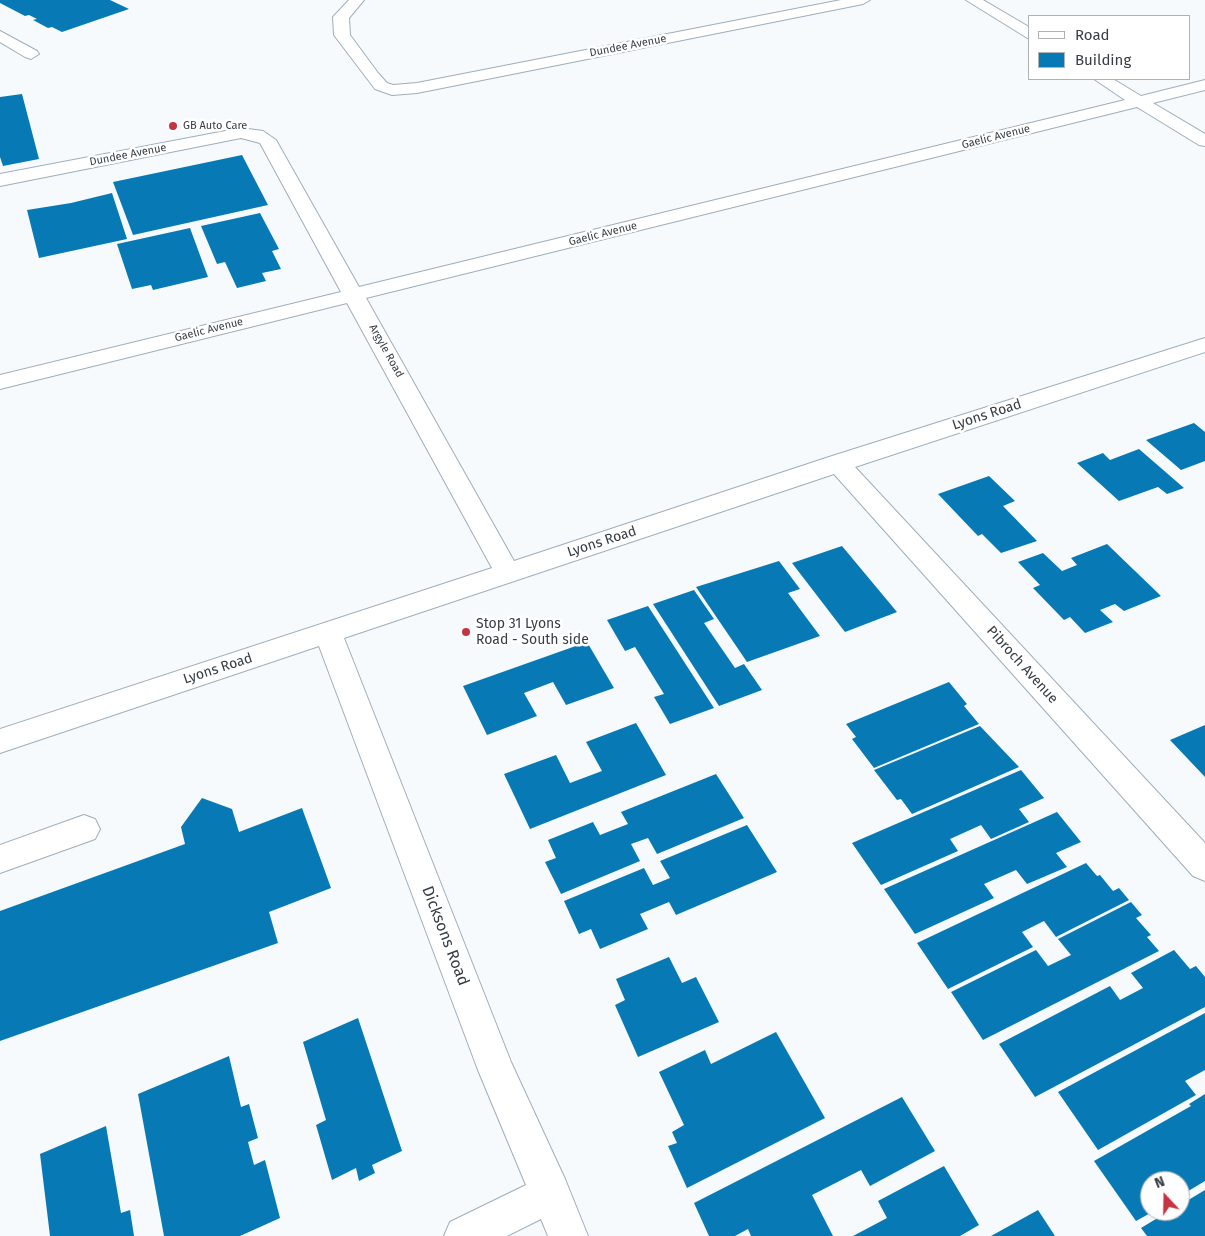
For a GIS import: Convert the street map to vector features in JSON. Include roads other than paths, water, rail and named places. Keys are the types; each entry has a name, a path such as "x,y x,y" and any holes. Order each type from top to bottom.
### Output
{"street":[{"name":"Dundee Avenue","path":"357,0 340,17 342,35 381,86 392,90 418,88 824,4 863,0"},
{"path":"973,0 1028,33"},
{"path":"0,36 31,54"},
{"path":"1104,80 1205,141"},
{"name":"Gaelic Avenue","path":"0,382 1205,85"},
{"name":"Dundee Avenue","path":"0,180 217,137 241,134 257,135"},
{"name":"Argyle Road","path":"257,135 267,140 355,294 508,573"},
{"name":"Lyons Road","path":"0,741 838,463 1205,345"},
{"name":"Pibroch Avenue","path":"838,463 1205,866"},
{"name":"Dicksons Road","path":"328,633 496,1070 568,1236"},
{"path":"0,859 84,829"},
{"path":"464,1236 551,1194"}],"place":[{"name":"GB Auto Care","path":"173,126"},
{"name":"Stop 31 Lyons Road - South side","path":"466,632"}]}
